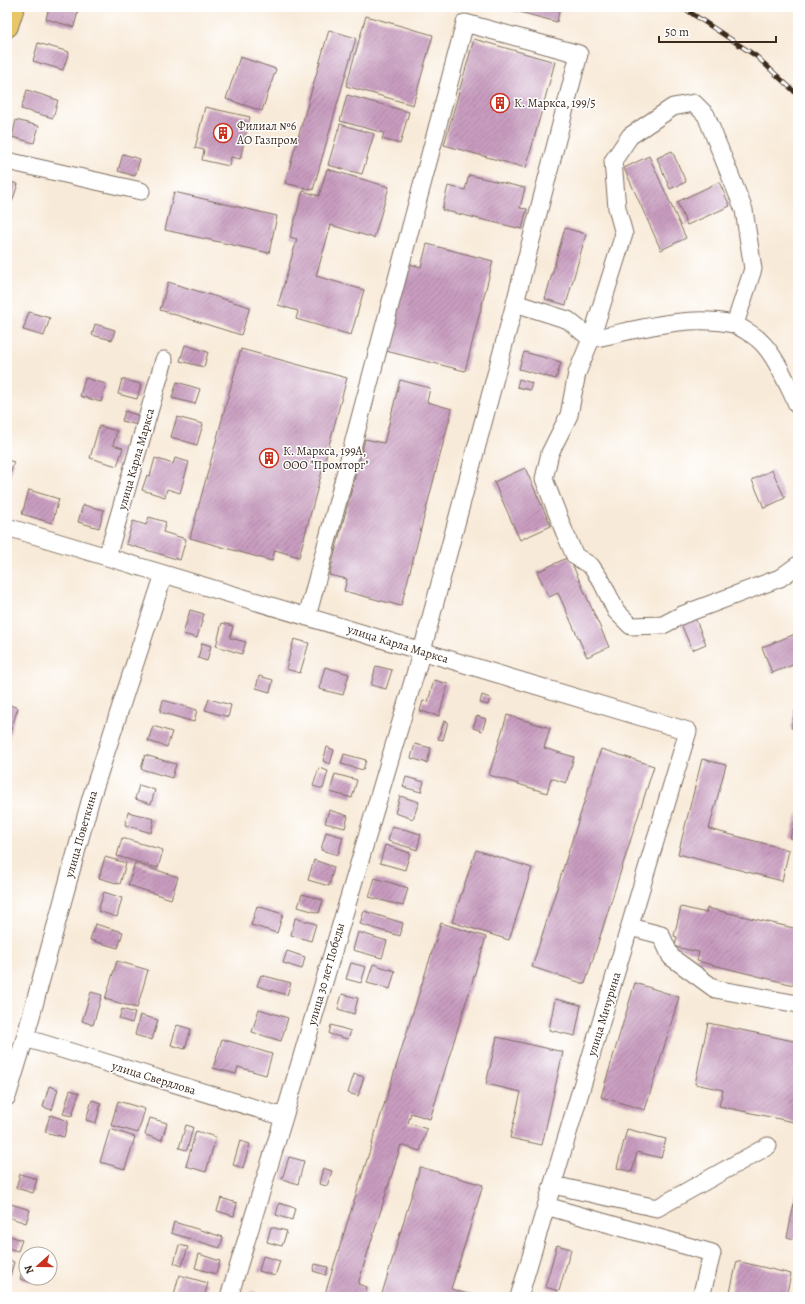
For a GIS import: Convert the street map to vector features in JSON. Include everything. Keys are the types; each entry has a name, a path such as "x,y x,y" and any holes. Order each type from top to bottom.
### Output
{"main road":[{"path":"7,26 13,7"}],"street":[{"name":"улица 30 лет Победы","path":"229,1297 422,651 515,303 579,54 465,23 307,617"},
{"path":"735,324 753,269 744,210 706,115 694,103 674,107 630,136 613,161 617,208 624,234 591,339 577,373 568,415 550,453 544,480 575,556 591,566 602,582 616,610 631,626 663,625 682,615 780,578 798,565"},
{"path":"7,161 141,192"},
{"path":"515,303 568,320 591,339"},
{"path":"591,339 677,322 710,321 735,324 759,340 774,359 798,406"},
{"name":"улица Карла Маркса","path":"107,557 164,360"},
{"name":"улица Карла Маркса","path":"7,527 688,731"},
{"name":"улица Поветкина","path":"7,1097 25,1038 91,798 164,574"},
{"name":"улица Мичурина","path":"519,1297 688,731"},
{"path":"630,927 662,935 671,957 716,989 798,1004"},
{"name":"улица Свердлова","path":"25,1038 284,1117"},
{"path":"553,1185 657,1208 768,1146"},
{"path":"546,1206 712,1253 702,1297"}],"building":[{"path":"49,7 63,7 78,11 74,27 46,19"},
{"path":"501,7 560,7 557,22"},
{"path":"366,16 433,35 413,105 346,86"},
{"path":"329,30 356,38 313,190 285,183"},
{"name":"К. Маркса, 199/5","path":"474,39 555,62 526,168 444,145"},
{"path":"38,43 69,52 63,70 33,61"},
{"path":"240,57 276,69 262,111 226,99"},
{"path":"27,90 58,100 53,118 21,109"},
{"path":"347,95 409,112 400,144 382,139 384,133 340,121"},
{"name":"Филиал №6 АО Газпром","path":"205,107 250,117 240,159 231,157 229,166 202,160 204,150 195,148"},
{"path":"16,120 39,126 34,143 12,137"},
{"path":"340,124 374,134 362,174 328,165"},
{"path":"672,151 686,182 670,189 657,158"},
{"path":"123,154 140,159 135,176 118,171"},
{"path":"649,156 686,238 661,250 624,168"},
{"path":"327,169 389,187 374,238 331,225 316,276 364,290 351,335 296,319 298,311 278,305 297,239 290,237 303,191 319,196"},
{"path":"469,175 525,188 520,208 527,209 522,229 442,210 448,186 465,190"},
{"path":"7,181 18,184 12,202 7,200"},
{"path":"719,182 730,206 687,225 677,202"},
{"path":"174,192 277,216 269,253 165,230"},
{"path":"565,228 586,234 566,305 545,299"},
{"path":"427,244 493,261 465,371 382,350 405,263 421,267"},
{"path":"168,282 250,307 241,335 160,310"},
{"path":"29,312 50,318 44,336 23,330"},
{"path":"95,324 115,330 112,340 92,335"},
{"path":"185,345 208,352 204,367 180,361"},
{"name":"К. Маркса, 199А, ООО \"Промторг\"","path":"241,349 347,378 299,557 275,550 272,561 190,538"},
{"path":"524,352 561,362 556,379 519,369"},
{"path":"85,378 106,384 101,402 80,396"},
{"path":"122,379 141,384 137,399 118,394"},
{"path":"519,379 532,383 530,390 517,387"},
{"path":"400,380 430,388 427,402 452,409 401,606 344,591 347,579 329,575 365,439 384,443"},
{"path":"177,382 200,389 195,404 172,398"},
{"path":"125,411 140,416 137,425 122,421"},
{"path":"177,417 203,424 197,445 171,437"},
{"path":"99,426 117,431 113,445 123,448 117,466 90,458"},
{"path":"155,458 173,464 175,458 189,462 180,493 167,489 165,497 142,490 147,475 150,476"},
{"path":"7,460 14,462 7,485"},
{"path":"525,468 551,526 520,540 494,482"},
{"path":"772,470 785,498 764,508 752,480"},
{"path":"29,490 59,499 52,523 22,514"},
{"path":"83,505 104,510 99,528 78,522"},
{"path":"149,517 166,522 163,532 186,539 180,560 126,544 133,521 146,525"},
{"path":"569,557 609,647 587,657 558,593 549,597 537,572"},
{"path":"190,610 204,614 197,638 183,634"},
{"path":"695,618 706,644 692,650 681,624"},
{"path":"222,623 233,626 230,638 246,642 242,654 216,646"},
{"path":"798,633 798,663 772,673 762,647"},
{"path":"294,639 309,643 300,673 286,669"},
{"path":"202,643 211,646 207,661 198,658"},
{"path":"376,666 392,670 386,689 371,685"},
{"path":"325,667 349,674 343,695 319,689"},
{"path":"259,676 273,680 270,692 256,688"},
{"path":"434,680 448,684 439,716 420,711 423,701 428,702"},
{"path":"482,695 490,698 488,705 480,703"},
{"path":"209,699 231,705 228,717 205,710"},
{"path":"163,700 197,710 194,722 160,712"},
{"path":"798,703 798,730 791,728"},
{"path":"7,704 18,708 7,742"},
{"path":"507,715 550,728 544,748 574,757 566,783 551,778 547,793 489,775"},
{"path":"477,716 486,719 482,731 473,728"},
{"path":"444,721 448,722 443,740 438,739"},
{"path":"153,726 172,732 167,747 148,741"},
{"path":"415,744 431,748 427,763 411,758"},
{"path":"327,747 334,750 330,764 323,761"},
{"path":"601,749 654,766 585,984 532,967"},
{"path":"344,754 366,760 363,770 341,764"},
{"path":"145,755 176,764 172,778 141,769"},
{"path":"702,759 726,765 709,829 789,850 782,881 678,854"},
{"path":"319,768 328,771 323,789 313,786"},
{"path":"335,774 357,780 352,798 330,792"},
{"path":"406,777 424,782 421,792 403,787"},
{"path":"139,785 155,790 151,804 135,799"},
{"path":"400,796 419,802 413,819 395,813"},
{"path":"329,810 348,816 345,828 325,823"},
{"path":"128,812 154,819 151,833 125,825"},
{"path":"798,812 798,840 790,838"},
{"path":"392,826 421,834 417,850 388,841"},
{"path":"326,832 343,837 338,855 321,850"},
{"path":"122,838 163,850 158,868 117,856"},
{"path":"385,845 410,853 405,870 380,863"},
{"path":"476,850 532,868 509,940 452,922"},
{"path":"105,857 126,863 120,884 99,878"},
{"path":"314,860 334,867 329,886 308,880"},
{"path":"135,863 178,877 171,899 128,885"},
{"path":"375,878 408,888 403,906 369,897"},
{"path":"104,892 122,898 117,917 98,911"},
{"path":"302,894 323,900 319,913 298,907"},
{"path":"257,906 283,914 277,933 251,925"},
{"path":"681,907 706,913 707,908 798,929 798,986 697,961 699,952 675,947 677,937 674,936"},
{"path":"364,911 403,923 400,936 360,924"},
{"path":"295,918 316,924 311,941 291,935"},
{"path":"441,923 486,937 430,1119 411,1113 408,1123 427,1129 420,1151 401,1145 358,1284 367,1287 364,1297 324,1297"},
{"path":"95,924 123,932 118,948 90,940"},
{"path":"358,932 387,941 382,958 353,950"},
{"path":"287,951 305,957 302,969 283,963"},
{"path":"117,961 148,970 137,1008 105,999"},
{"path":"351,963 366,967 361,983 346,979"},
{"path":"373,964 395,971 390,989 367,983"},
{"path":"261,975 291,983 287,995 257,986"},
{"path":"635,983 679,997 645,1110 601,1097"},
{"path":"91,992 102,995 93,1025 82,1021"},
{"path":"342,994 358,998 354,1014 338,1009"},
{"path":"555,999 581,1005 575,1036 549,1030"},
{"path":"122,1009 135,1013 132,1023 119,1019"},
{"path":"259,1009 288,1018 281,1041 252,1032"},
{"path":"140,1015 158,1020 152,1040 135,1035"},
{"path":"708,1023 798,1042 798,1123 719,1106 723,1090 695,1084"},
{"path":"177,1025 191,1029 185,1049 171,1045"},
{"path":"331,1025 351,1031 348,1039 329,1034"},
{"path":"497,1037 563,1052 542,1145 510,1138 521,1092 486,1084"},
{"path":"222,1039 272,1054 266,1075 238,1067 236,1074 213,1068"},
{"path":"354,1074 364,1077 358,1096 348,1093"},
{"path":"49,1086 58,1089 52,1110 43,1107"},
{"path":"70,1090 79,1093 72,1116 63,1114"},
{"path":"92,1100 101,1103 96,1123 86,1120"},
{"path":"118,1101 145,1109 138,1133 111,1125"},
{"path":"50,1115 68,1121 64,1137 45,1132"},
{"path":"150,1118 167,1123 162,1140 145,1135"},
{"path":"186,1125 193,1127 187,1150 179,1148"},
{"path":"110,1129 135,1137 125,1169 100,1162"},
{"path":"627,1129 666,1139 661,1158 637,1152 632,1172 617,1168"},
{"path":"196,1131 216,1137 206,1172 186,1166"},
{"path":"240,1141 250,1144 243,1168 233,1165"},
{"path":"289,1157 304,1161 298,1184 282,1179"},
{"path":"420,1167 483,1185 451,1289 478,1297 381,1297"},
{"path":"323,1168 332,1171 327,1186 319,1184"},
{"path":"20,1174 37,1179 33,1193 16,1188"},
{"path":"798,1190 798,1240 787,1237"},
{"path":"221,1198 237,1203 234,1216 217,1211"},
{"path":"279,1203 295,1208 292,1220 276,1215"},
{"path":"11,1204 30,1210 26,1223 8,1217"},
{"path":"174,1222 223,1237 220,1248 171,1233"},
{"path":"271,1227 287,1231 282,1246 267,1242"},
{"path":"7,1235 22,1240 20,1246 18,1246 18,1251 7,1248"},
{"path":"179,1245 188,1247 182,1266 174,1263"},
{"path":"557,1245 571,1249 559,1291 545,1287"},
{"path":"199,1254 220,1261 216,1274 195,1268"},
{"path":"263,1256 280,1261 275,1276 259,1271"},
{"path":"7,1259 14,1262 10,1276 7,1275"},
{"path":"737,1261 791,1274 786,1297 729,1297"},
{"path":"315,1264 328,1267 326,1275 313,1271"},
{"path":"179,1275 208,1283 204,1297 182,1297 174,1295"},
{"path":"251,1291 270,1297 250,1297"},
{"path":"7,1292 20,1295 19,1297 7,1297"}],"railway":[{"path":"682,7 756,56 798,95"}],"place":[{"name":"К. Маркса, 199/5","path":"500,103"},
{"name":"Филиал №6 АО Газпром","path":"223,133"},
{"name":"К. Маркса, 199А, ООО \"Промторг\"","path":"269,458"}]}
